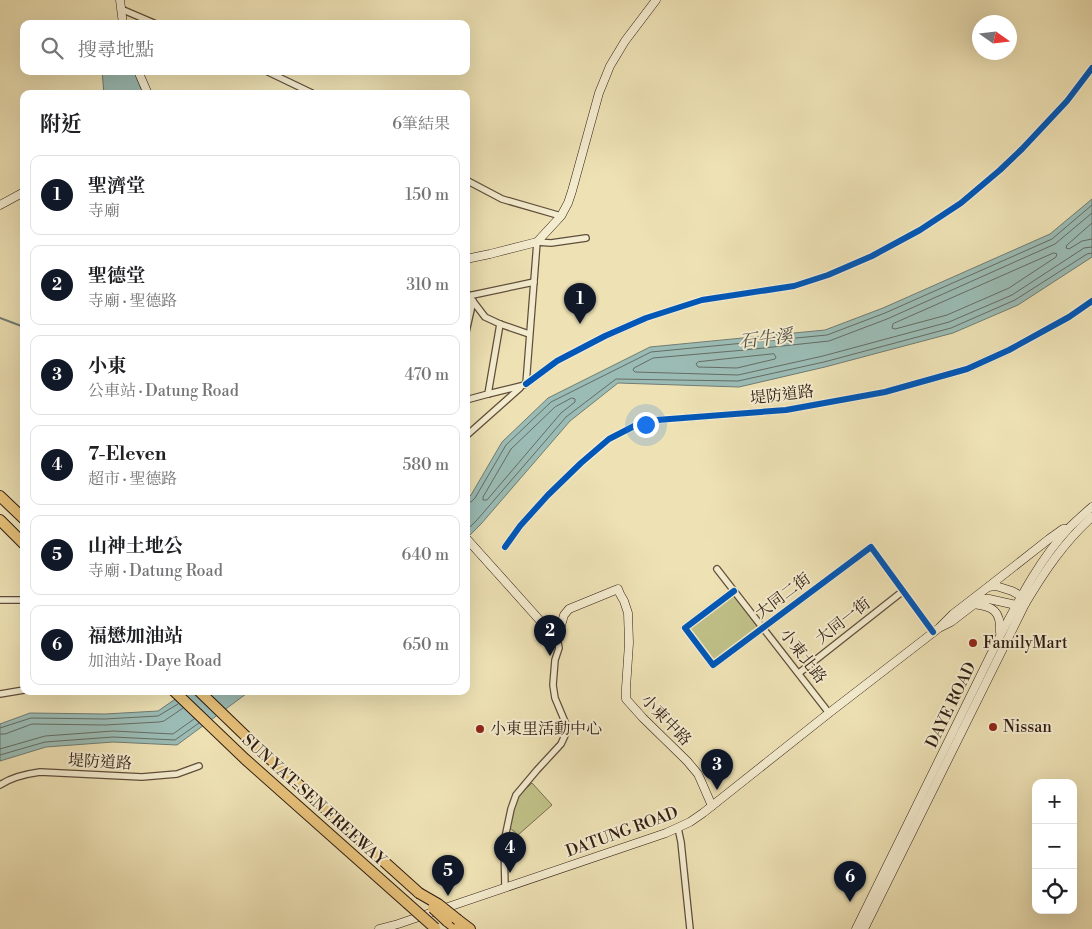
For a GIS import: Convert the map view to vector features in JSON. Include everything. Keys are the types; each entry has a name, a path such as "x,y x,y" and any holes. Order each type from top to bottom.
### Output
{"highway":[{"path":"0,496 20,515"},
{"path":"0,520 20,540"},
{"name":"SUN YAT-SEN FREEWAY","path":"178,695 245,759 435,929"},
{"name":"SUN YAT-SEN FREEWAY","path":"203,695 259,749 419,893 447,921 457,924"},
{"path":"419,893 438,904 457,924 470,929"}],"main road":[{"path":"120,0 122,20"},
{"path":"470,257 538,242 561,216 568,203 599,93 610,66 625,41 656,0"},
{"path":"140,75 146,90"},
{"path":"0,205 20,194"},
{"name":"DAYE ROAD","path":"864,929 1016,605 1050,552 1069,528 1092,507"},
{"name":"DAYE ROAD","path":"856,929 1025,604 1056,556 1080,528 1092,518"},
{"name":"DATUNG ROAD","path":"379,929 627,847 690,822 936,630 953,614 1049,539 1063,529 1069,528"},
{"path":"470,542 548,630 556,632"},
{"path":"973,604 980,599 989,599 1016,605 1025,604 1021,596 1005,588 988,587"},
{"name":"小東中路","path":"556,632 560,630 564,615 569,609 618,589 628,613 629,643 626,699 698,774 712,806"},
{"path":"973,604 985,606 998,614 1001,624 1000,636"},
{"name":"DATUNG ROAD","path":"936,630 951,622 973,604"}],"street":[{"path":"121,9 147,20"},
{"path":"470,432 523,385 557,361 605,336 646,318 702,300 794,286 828,276 872,256 920,230 961,203 1000,170 1067,101 1092,68"},
{"path":"274,75 306,90"},
{"path":"470,182 502,199 561,216"},
{"path":"523,385 530,334 538,242 551,243 586,238"},
{"path":"470,296 534,282"},
{"path":"470,297 485,316 500,324 530,334"},
{"name":"堤防道路","path":"504,547 537,507 581,463 609,439 644,422 786,410 885,392 967,369 1009,350 1068,317 1092,301"},
{"path":"488,394 500,324"},
{"path":"470,399 523,385"},
{"name":"大同二街","path":"734,591 685,628 713,665 871,547 903,591 936,630"},
{"name":"小東北路","path":"717,569 800,673 829,713"},
{"name":"大同一街","path":"800,673 903,591"},
{"path":"0,600 20,600"},
{"path":"505,887 504,842 511,808 516,795 561,744 568,729 555,698 553,686 555,660 559,648 556,632"},
{"path":"0,694 20,691"},
{"name":"堤防道路","path":"0,785 17,777 40,772 142,777 177,774 199,766"},
{"path":"678,828 690,929"}],"green space":[{"path":"734,594 758,628 712,661 688,627"},
{"path":"532,783 552,805 518,835 509,827 512,814 518,796"}],"water":[{"path":"102,75 136,75 141,90 104,90"},
{"name":"石牛溪","path":"1092,199 1092,257 1018,305 953,333 825,367 739,387 618,383 570,421 470,535 470,496 502,442 548,398 650,347 825,330 883,308 1050,234"},
{"path":"181,695 245,695 177,745 113,742 46,747 0,761 0,724 30,713 105,714 158,711"}],"waterway":[{"path":"0,318 20,326"}],"cycle path":[{"path":"526,384 557,361 605,336 646,318 702,300 794,286 828,275 872,256 920,230 961,203 1000,170 1067,101 1092,68"},
{"path":"505,547 520,526 548,495 581,463 609,439 644,421 786,410 885,392 967,369 1009,350 1069,317 1092,301"},
{"path":"734,591 685,628 713,665 871,547 933,632"}],"place":[{"name":"聖濟堂","path":"580,324"},
{"name":"FamilyMart","path":"973,643"},
{"name":"聖德堂","path":"550,656"},
{"name":"Nissan","path":"993,727"},
{"name":"小東里活動中心","path":"480,729"},
{"name":"小東","path":"717,790"},
{"name":"7-Eleven","path":"510,873"},
{"name":"山神土地公","path":"448,896"},
{"name":"福懋加油站","path":"850,902"}]}
